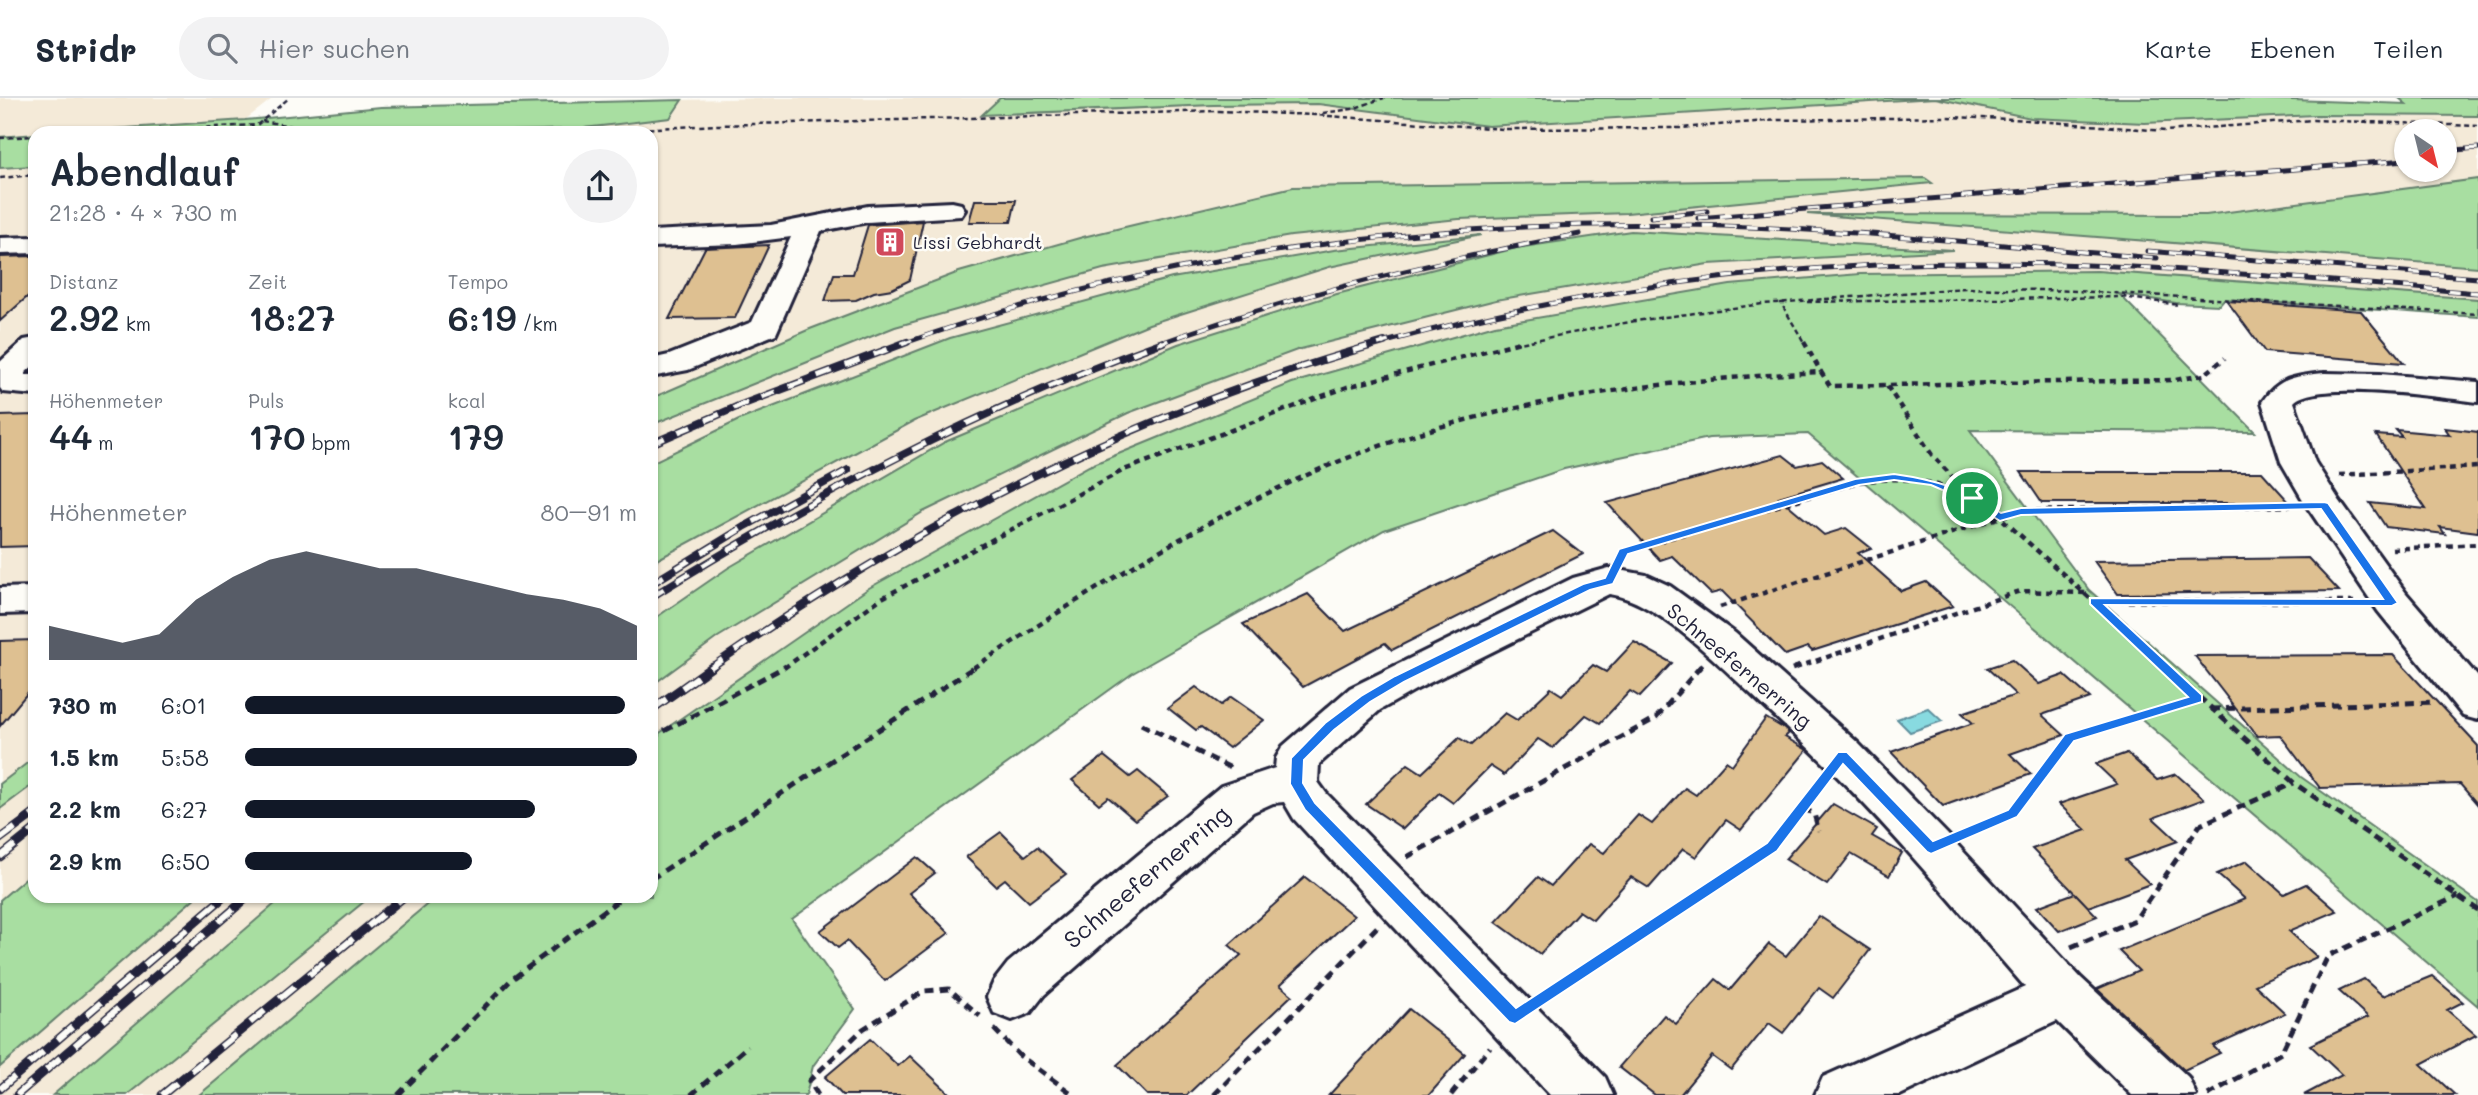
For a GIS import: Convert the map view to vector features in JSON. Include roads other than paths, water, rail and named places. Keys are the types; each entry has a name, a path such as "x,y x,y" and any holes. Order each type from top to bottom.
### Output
{"street":[{"path":"658,239 748,235 868,214 952,210"},
{"path":"658,367 677,363 765,328 811,224"},
{"path":"0,246 28,245"},
{"path":"28,353 9,371 14,385 28,385"},
{"path":"2476,703 2392,603 2315,491 2298,463 2278,402 2290,389 2313,383 2340,382 2478,391"},
{"name":"Schneefernerring","path":"1012,997 1026,979 1237,799 1282,785 1298,758 1330,726 1365,699 1587,587 1609,581 1633,584 1656,594 1762,679 1843,755 2049,978 2169,1095"},
{"path":"0,601 28,600"},
{"path":"1282,785 1310,806 1515,1017 1586,1095"},
{"path":"1842,1095 2049,978"}],"water":[{"path":"1928,708 1942,721 1910,732 1897,719"}],"railway":[{"path":"2457,150 2478,148"},
{"path":"1698,218 2394,161"},
{"path":"1651,217 1707,211"},
{"path":"902,344 997,313 1093,287 1191,266 1289,249 1487,229 1586,225 1745,227 2157,258"},
{"path":"1158,344 1314,294 1367,280 1580,234"},
{"path":"2147,251 2478,278"},
{"path":"1378,344 1501,314 1625,291 1751,274 1877,265 2027,263 2103,266 2478,293"},
{"path":"658,441 741,405 907,342"},
{"path":"658,593 775,523 900,456 1028,396 1163,342"},
{"path":"710,668 869,565 1033,476 1204,402 1293,370 1384,342"},
{"path":"658,580 744,527 848,470"},
{"path":"658,705 713,666"},
{"path":"0,839 28,818"},
{"path":"0,857 28,835"},
{"path":"0,1089 217,903"},
{"path":"17,1095 241,903"},
{"path":"162,1095 396,903"}],"place":[{"name":"Lissi Gebhardt","path":"890,242"}]}
